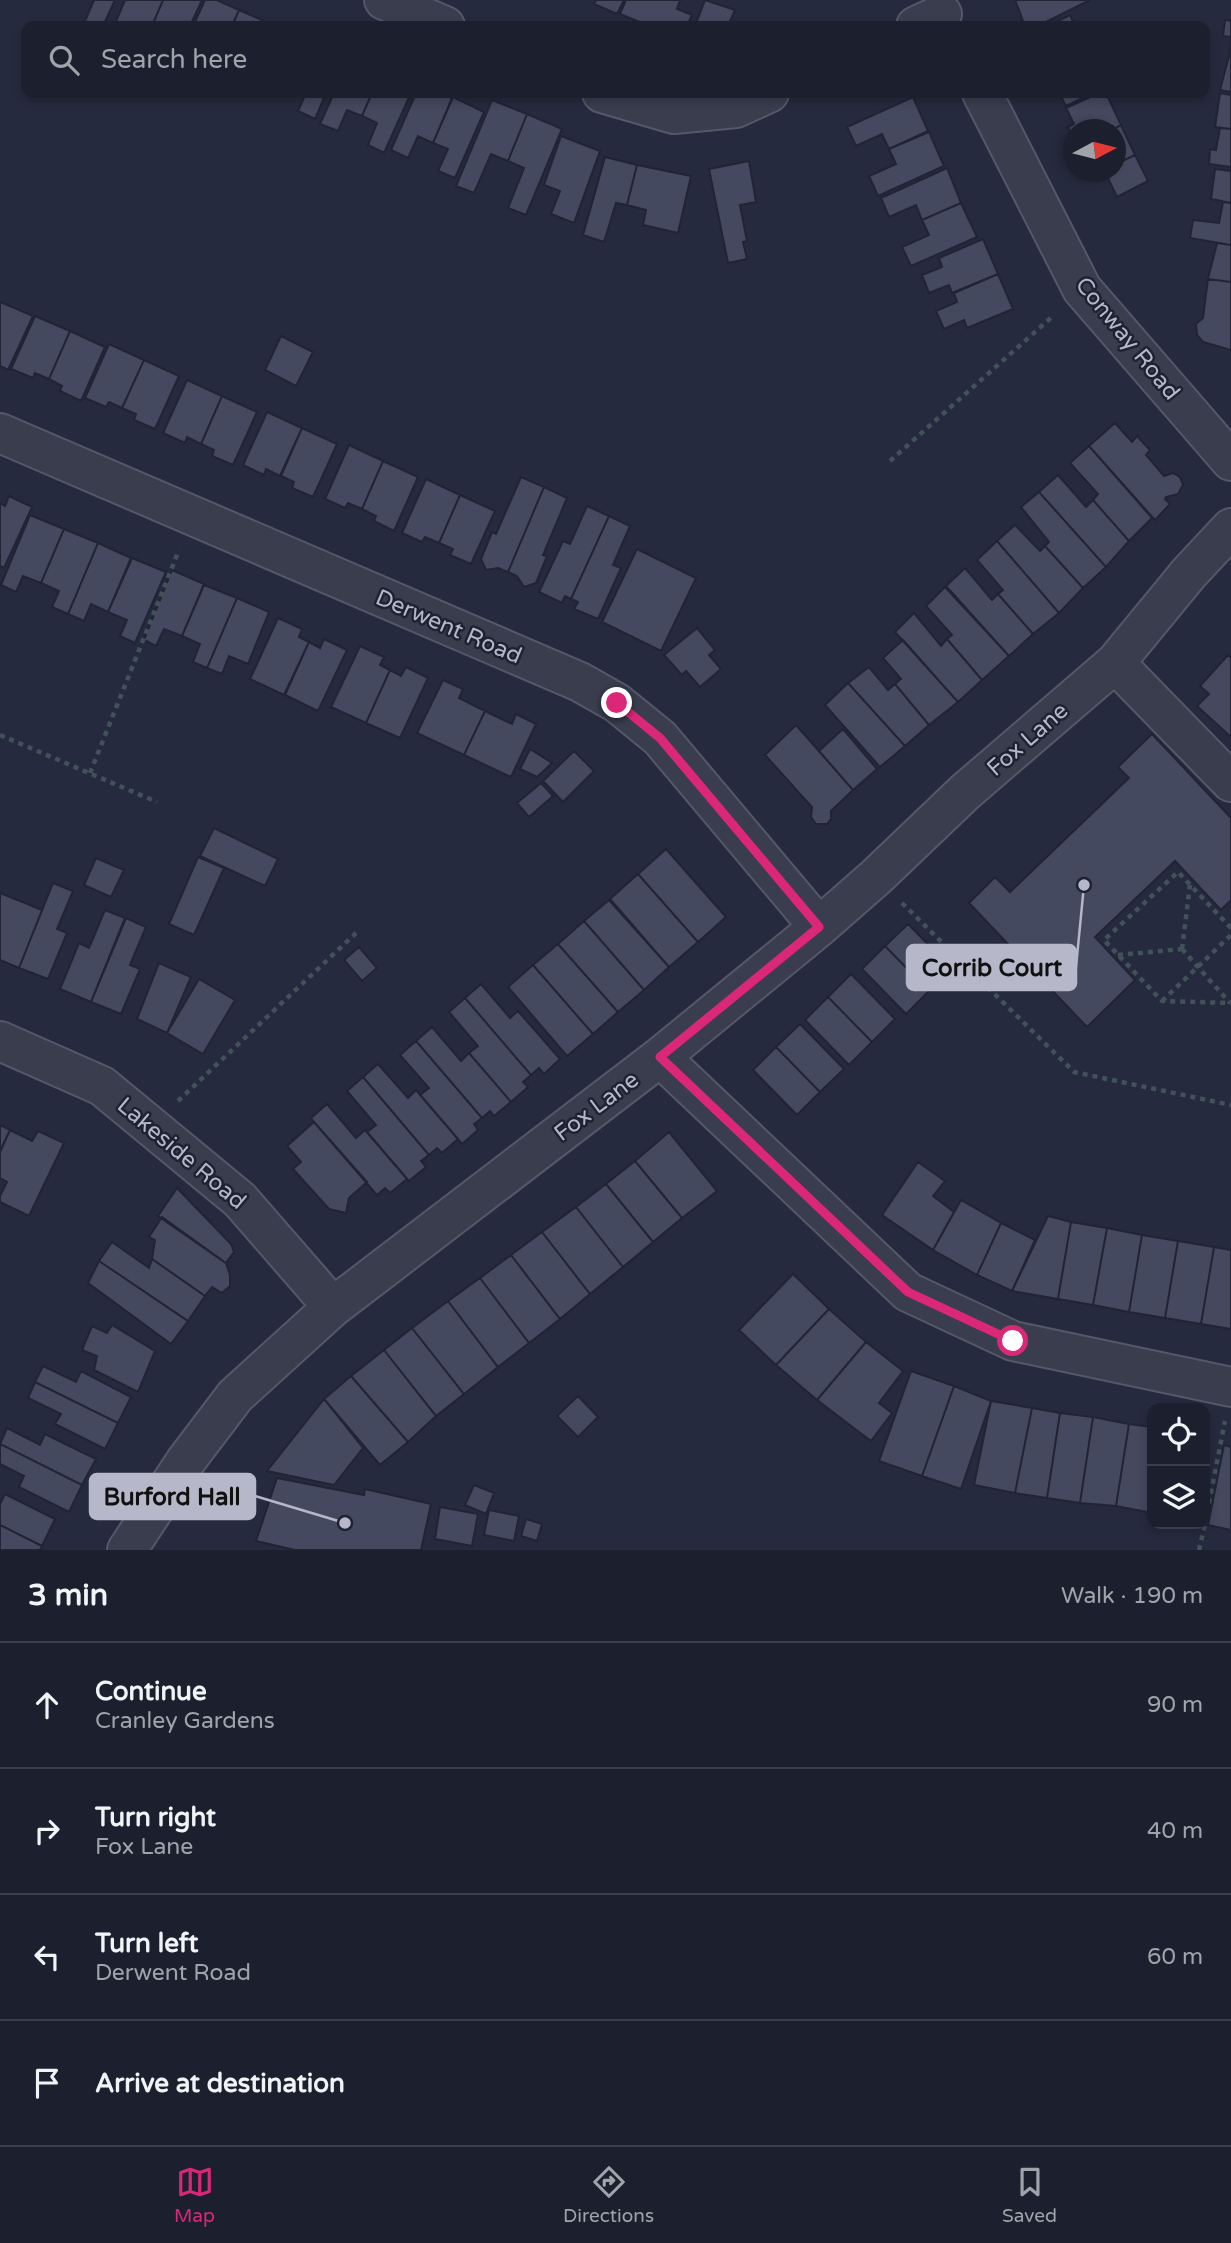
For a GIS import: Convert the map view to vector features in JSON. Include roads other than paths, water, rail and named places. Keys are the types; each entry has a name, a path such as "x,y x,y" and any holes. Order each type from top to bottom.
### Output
{"street":[{"path":"384,0 433,21"},
{"path":"619,98 674,114 736,108 758,98"},
{"name":"Conway Road","path":"985,98 1083,289 1231,461"},
{"name":"Derwent Road","path":"0,433 580,682 617,703 660,738 819,927"},
{"name":"Fox Lane","path":"127,1550 185,1462 235,1396 332,1307 660,1057 819,927 965,792 1115,663 1189,573 1231,528"},
{"path":"1115,663 1231,782"},
{"name":"Lakeside Road","path":"0,1041 102,1086 240,1200 332,1307"},
{"path":"660,1057 908,1292 1013,1341 1228,1402"}],"place":[{"name":"Corrib Court","path":"1084,885"},
{"name":"Burford Hall","path":"345,1523"}]}
